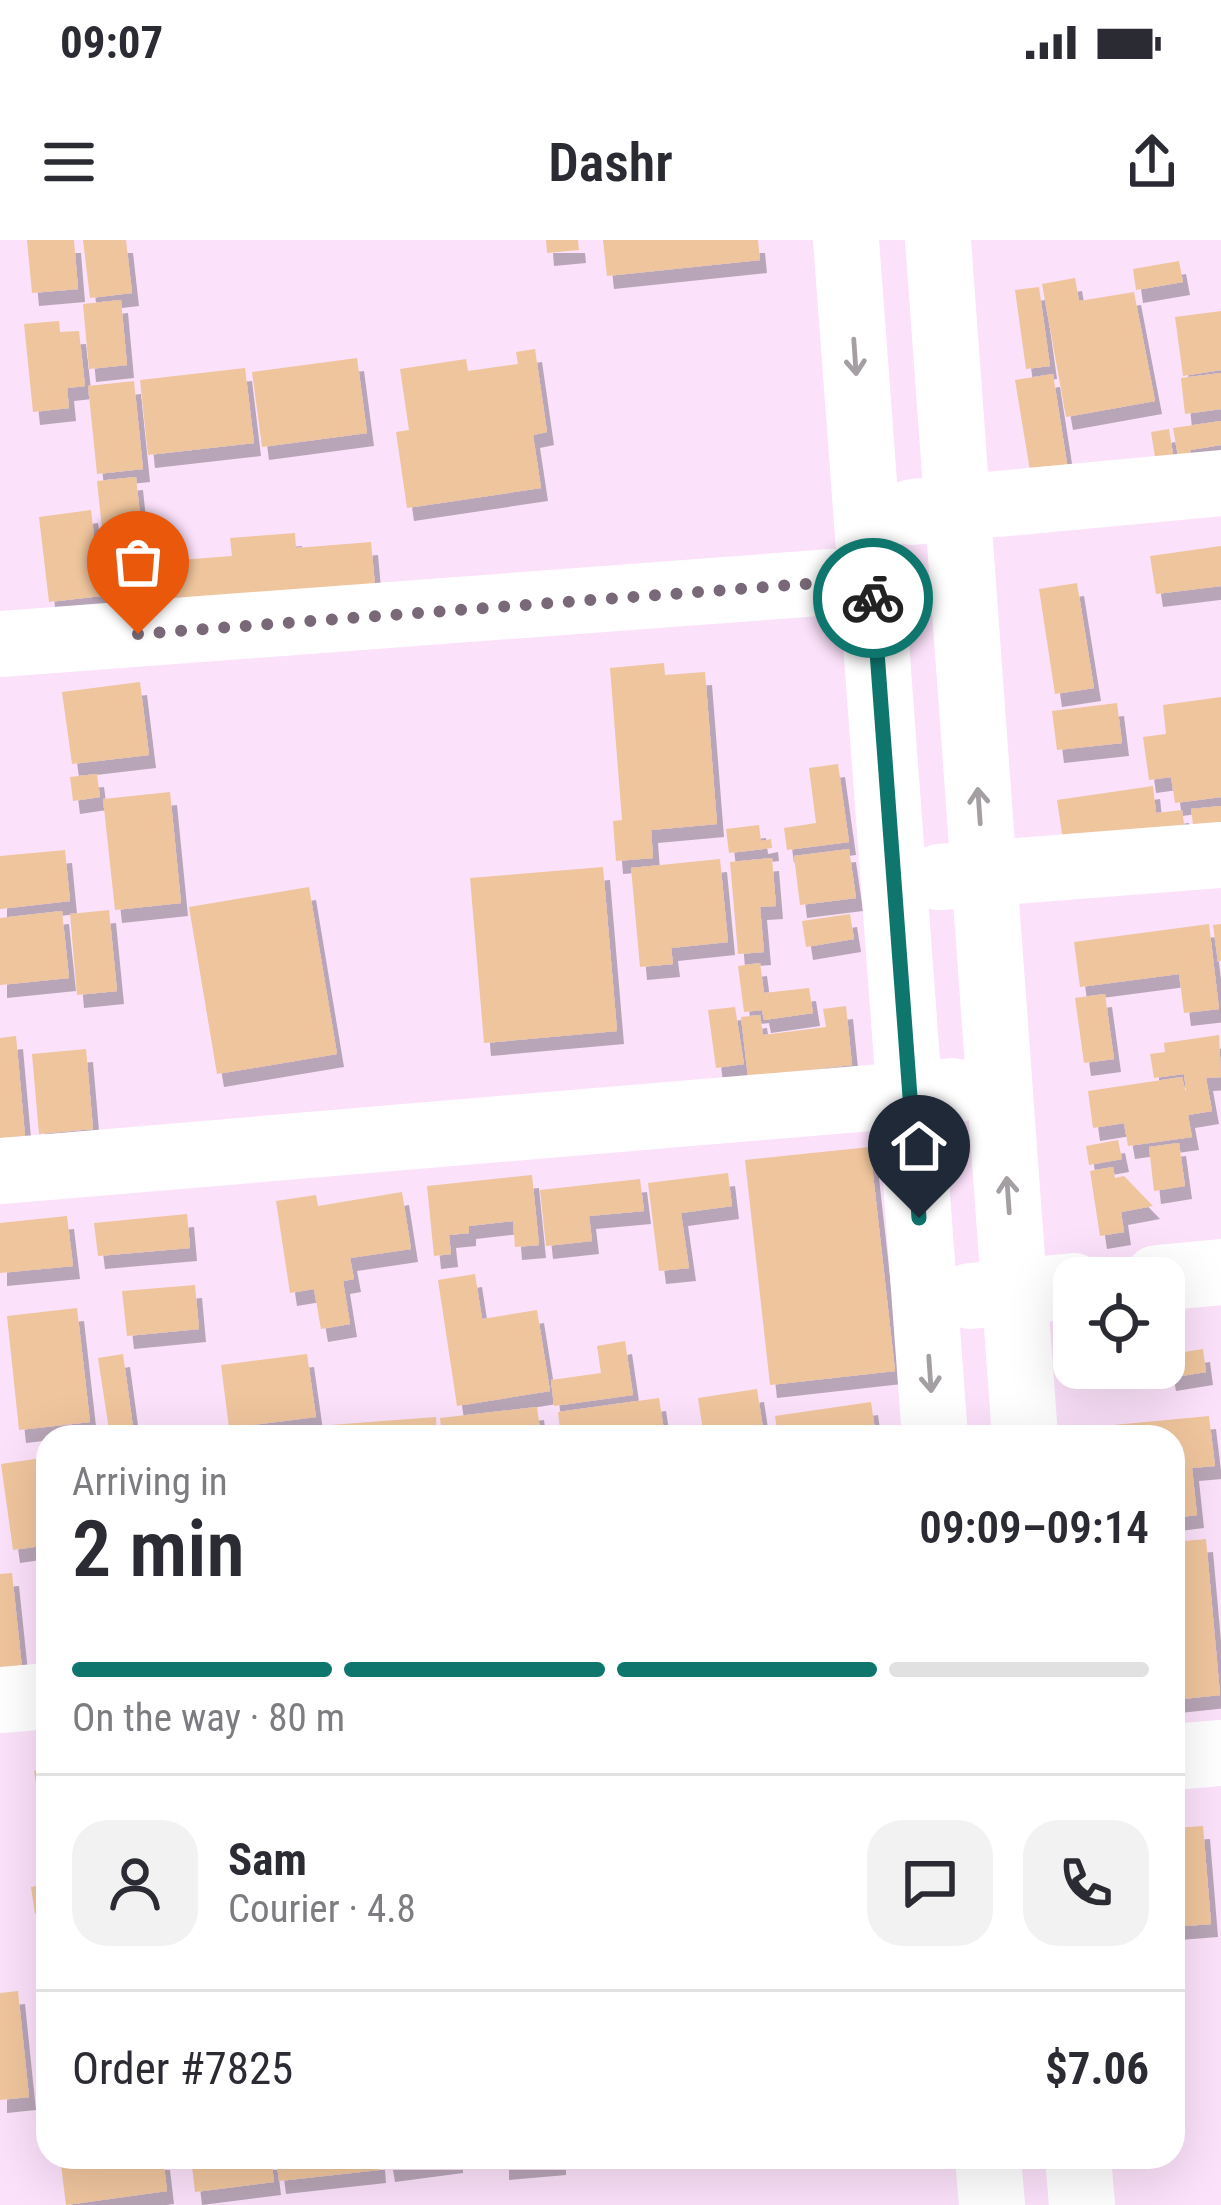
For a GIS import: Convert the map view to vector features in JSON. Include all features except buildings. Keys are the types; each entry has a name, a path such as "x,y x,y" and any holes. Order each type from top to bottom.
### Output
{"street":[{"path":"846,240 934,1425"},
{"path":"938,240 1000,1087 1044,1289 1027,1425"},
{"path":"0,644 869,548 957,508 1221,483"},
{"path":"894,880 1221,855"},
{"path":"0,1171 1000,1087"},
{"path":"1185,1275 1221,1272"},
{"path":"925,1300 1044,1289"},
{"path":"0,1700 36,1697"},
{"path":"1185,1756 1221,1753"},
{"path":"989,2169 992,2205"},
{"path":"1079,2169 1082,2205"}],"way so far":[{"path":"138,634 872,579 873,598"}],"route":[{"path":"873,598 919,1218"}]}
